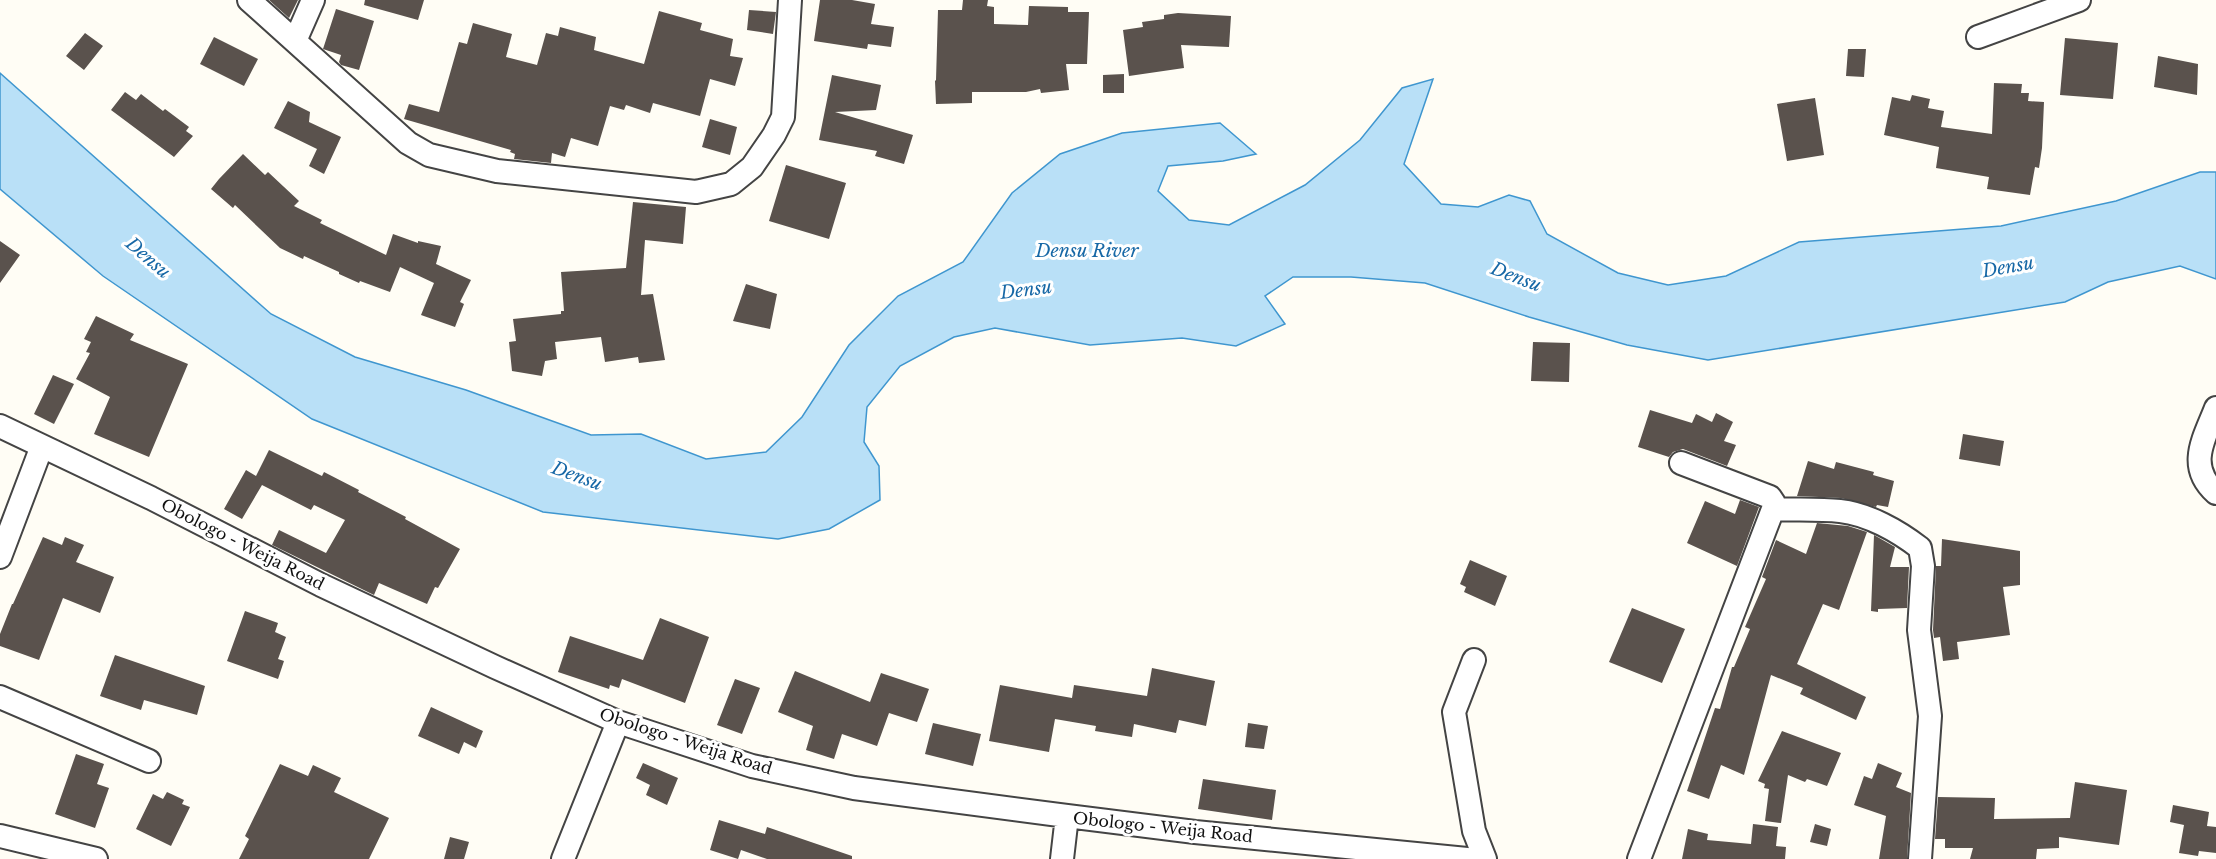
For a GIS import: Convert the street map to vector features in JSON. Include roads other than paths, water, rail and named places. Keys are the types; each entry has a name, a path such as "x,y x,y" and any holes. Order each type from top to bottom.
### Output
{"street":[{"path":"249,0 408,143 429,155 497,171 696,192 731,184 752,167 774,135 783,117 790,0"},
{"path":"295,41 312,0"},
{"path":"1978,37 2079,0"},
{"path":"2216,408 2199,453 2203,480 2216,493"},
{"name":"Obologo - Weija Road","path":"0,426 151,498 321,585 495,667 618,722 752,766 854,788 1067,816 1195,832 1467,859"},
{"path":"0,557 42,446"},
{"path":"1639,859 1774,503 1770,497 1681,463"},
{"path":"1773,509 1842,511 1879,523 1901,534 1920,548 1923,566 1919,630 1930,717 1920,859"},
{"path":"1474,660 1454,712 1474,831 1485,859"},
{"path":"0,697 149,761"},
{"path":"563,859 618,722"},
{"path":"1062,859 1067,816"},
{"path":"0,836 96,859"}],"water":[{"name":"Densu River","path":"0,73 271,314 355,357 466,390 591,435 641,434 706,459 766,452 802,417 849,345 898,296 963,262 1012,193 1060,154 1122,133 1220,123 1256,154 1223,161 1168,166 1158,191 1189,220 1229,225 1305,185 1360,140 1402,88 1433,79 1404,164 1441,204 1478,207 1509,195 1530,201 1547,234 1618,273 1668,285 1726,276 1799,242 2001,226 2116,201 2200,172 2216,172 2216,279 2180,266 2108,282 2065,302 1708,360 1627,345 1529,317 1425,283 1351,277 1293,277 1265,296 1285,324 1236,346 1182,338 1090,345 995,328 954,337 900,366 867,407 864,442 879,466 880,500 829,529 778,539 543,512 312,419 103,276 0,189"}],"water label":[{"name":"Densu","path":"148,258"},
{"name":"Densu","path":"2008,267"},
{"name":"Densu","path":"1516,277"},
{"name":"Densu","path":"1026,290"},
{"name":"Densu","path":"577,476"}]}
